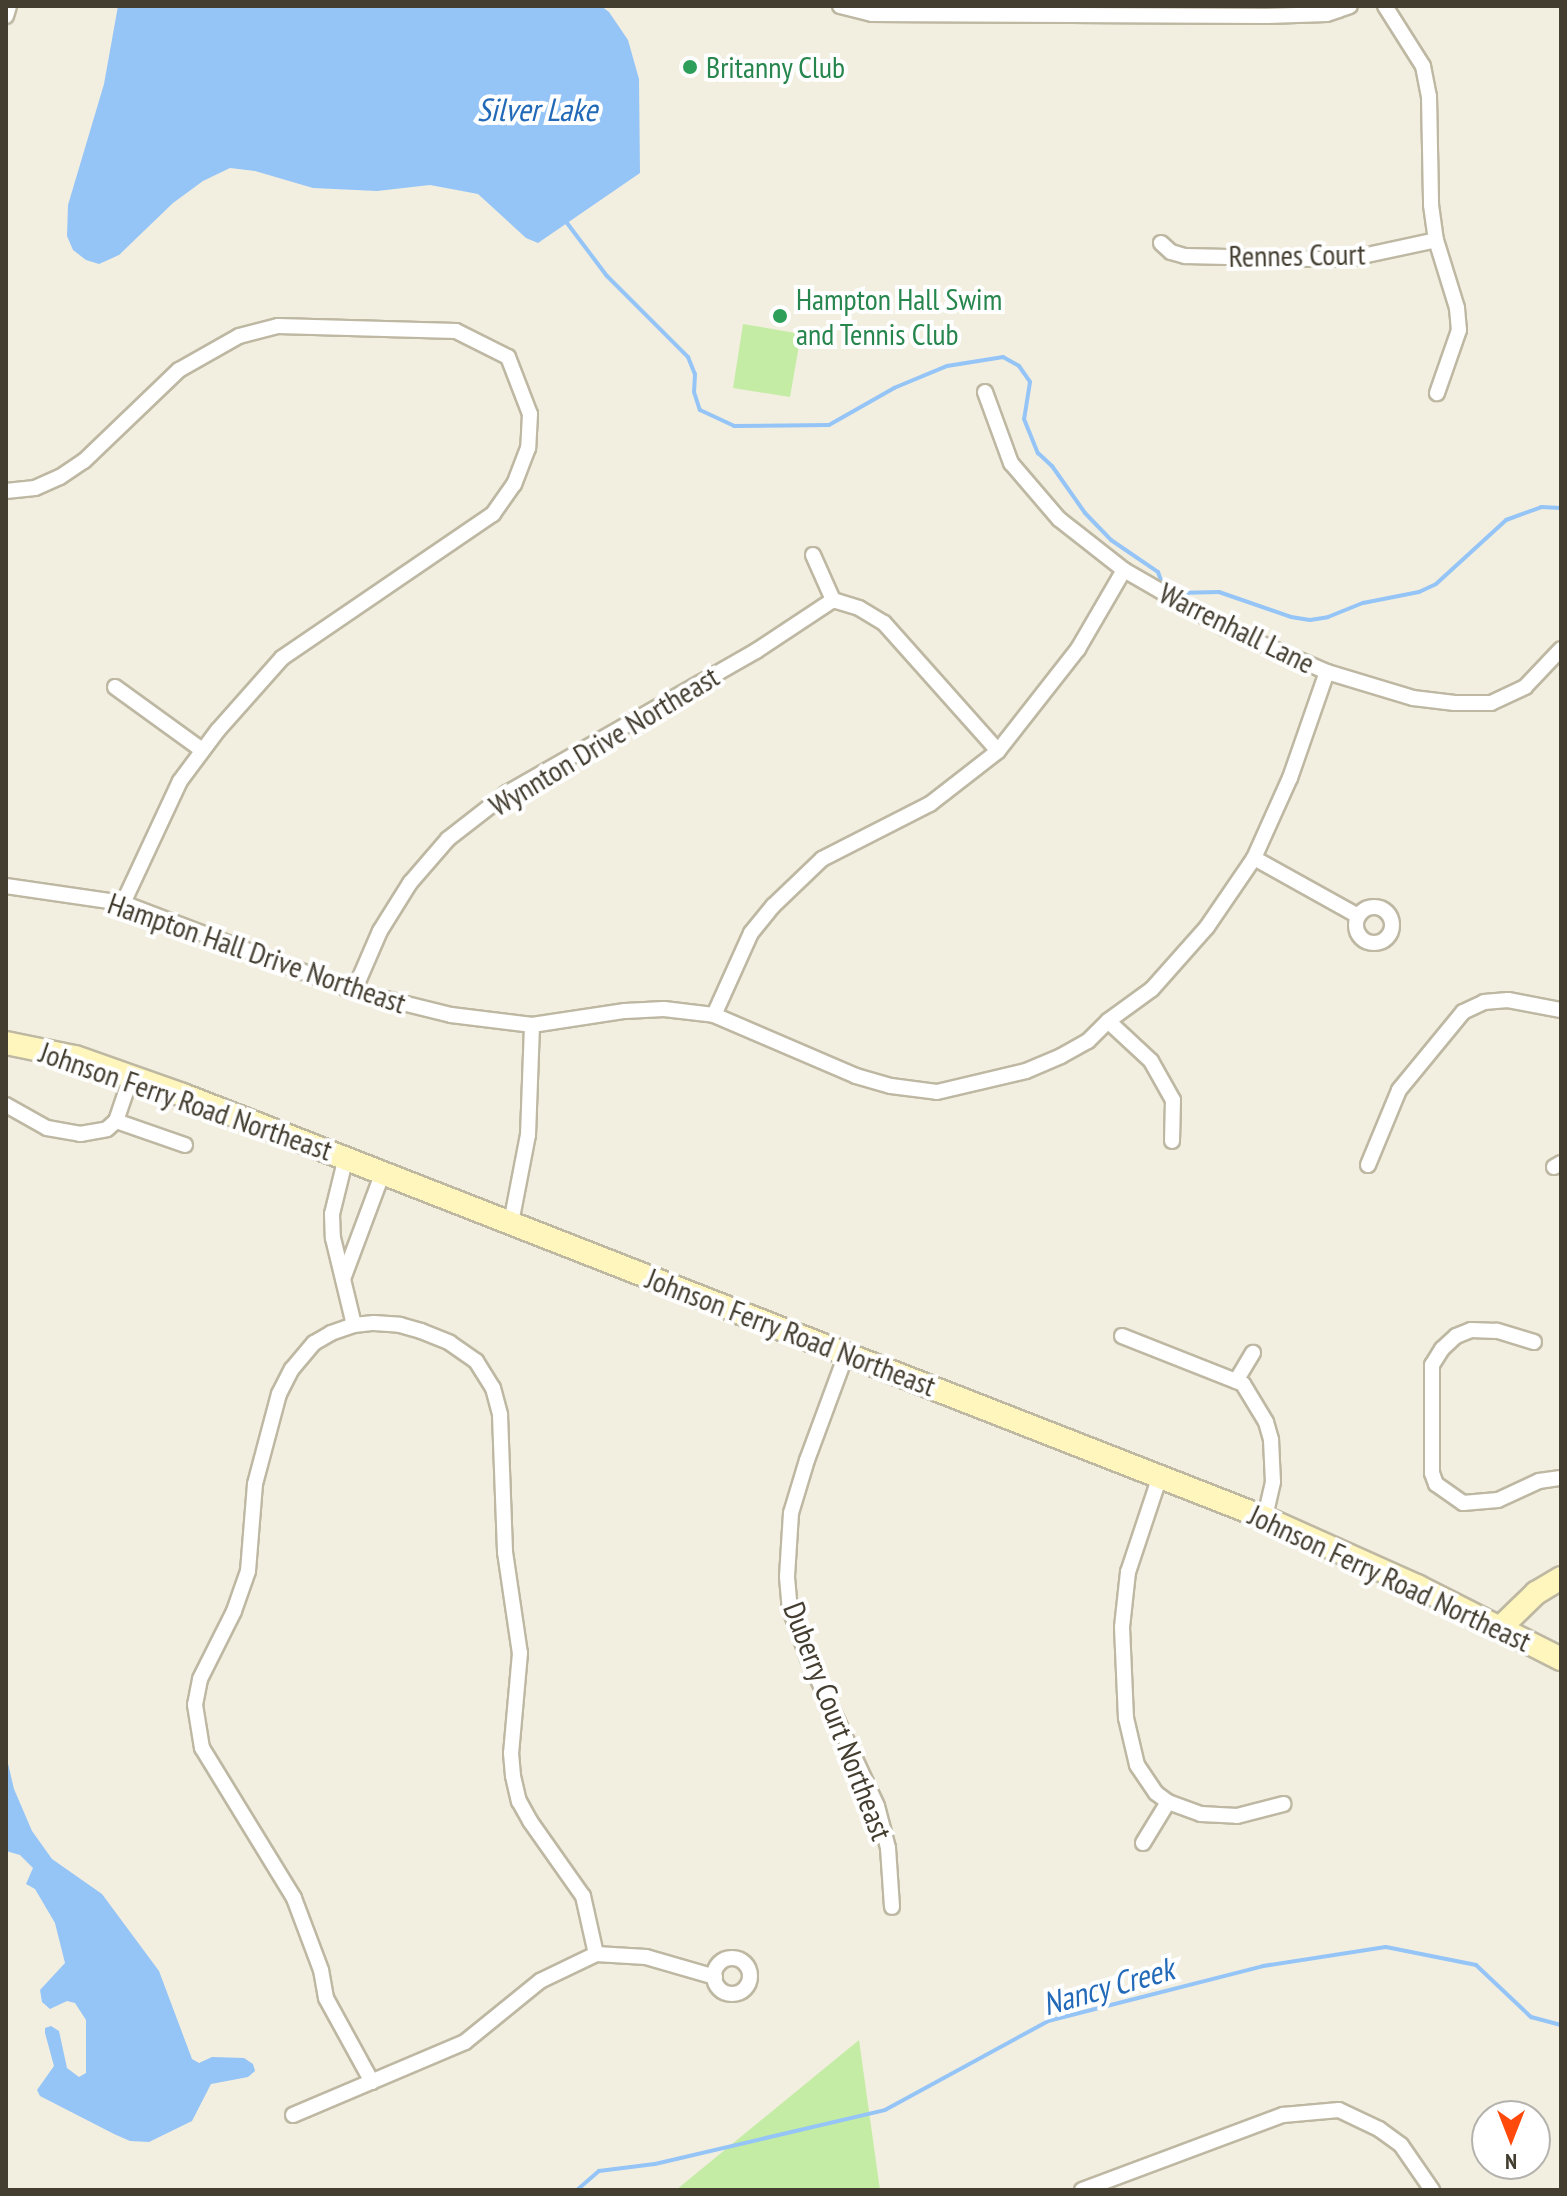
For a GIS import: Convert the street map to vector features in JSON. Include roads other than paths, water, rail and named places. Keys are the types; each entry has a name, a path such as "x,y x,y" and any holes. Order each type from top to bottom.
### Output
{"main road":[{"name":"Johnson Ferry Road Northeast","path":"6,1043 75,1057 131,1077 346,1157 847,1352 1159,1479 1265,1518 1501,1627 1561,1659"},
{"path":"1501,1627 1536,1593 1561,1578"}],"street":[{"path":"6,16 9,6"},
{"path":"840,6 872,14 1267,16 1327,14 1350,6"},
{"path":"1385,6 1423,66 1429,96 1431,205 1436,240 1457,308 1459,330 1437,393"},
{"name":"Rennes Court","path":"1161,243 1171,252 1191,257 1314,259 1353,258 1436,240"},
{"path":"6,491 35,488 60,477 95,451 179,370 239,336 278,326 456,331 508,357 530,414 528,448 514,484 493,514 282,658 202,750 180,781 123,903"},
{"name":"Warrenhall Lane","path":"985,392 1011,463 1059,519 1124,570 1225,628 1327,672 1413,698 1491,703 1525,687 1561,649"},
{"path":"813,555 833,600 859,608 884,623 998,751"},
{"path":"714,1015 751,933 822,859 930,804 998,751 1078,649 1124,570"},
{"name":"Wynnton Drive Northeast","path":"354,991 387,919 410,883 448,839 507,793 756,651 833,600"},
{"name":"Hampton Hall Drive Northeast","path":"6,886 123,903 354,991 451,1015 532,1025 638,1010 714,1015 856,1076 891,1086 937,1092 1026,1071 1088,1041 1108,1021 1152,989 1207,927 1254,858 1290,778 1327,672"},
{"path":"115,687 202,750"},
{"path":"1254,858 1358,916"},
{"path":"1368,1165 1399,1090 1463,1012 1484,1002 1508,1000 1561,1010"},
{"path":"1108,1021 1151,1061 1173,1100 1172,1141"},
{"path":"511,1223 528,1135 532,1025"},
{"path":"6,1105 47,1128 80,1134 107,1129 116,1121 131,1077"},
{"path":"116,1121 185,1145"},
{"path":"346,1157 332,1214 336,1259 354,1325"},
{"path":"343,1279 383,1172"},
{"path":"372,2082 326,1998 321,1970 294,1898 202,1748 195,1705 200,1679 234,1611 248,1571 255,1484 279,1394 292,1369 314,1343 354,1325 400,1325 450,1343 476,1361 493,1388 500,1415 505,1552 520,1653 511,1753 513,1776 519,1801 530,1821 583,1896 596,1954"},
{"path":"1534,1342 1497,1331 1471,1330 1456,1336 1442,1349 1432,1365 1432,1473 1436,1484 1463,1503 1498,1500 1539,1481 1561,1478"},
{"path":"1122,1336 1161,1354 1236,1381 1252,1397 1271,1440 1273,1482 1265,1518"},
{"name":"Duberry Court Northeast","path":"847,1352 791,1513 787,1577 790,1609 808,1658 877,1806 888,1848 892,1907"},
{"path":"1236,1381 1253,1353"},
{"path":"1159,1479 1128,1572 1122,1627 1122,1683 1137,1765 1151,1786 1168,1802 1221,1817 1283,1804"},
{"path":"1143,1843 1168,1802"},
{"path":"293,2115 465,2042 540,1981 596,1954 646,1957 715,1977"},
{"path":"1082,2190 1119,2173 1283,2115 1339,2110 1379,2129 1401,2145 1432,2190"}],"water":[{"name":"Silver Lake","path":"118,6 601,6 609,12 628,40 639,79 640,173 538,243 526,238 478,194 430,185 377,191 313,188 255,171 230,168 203,181 173,203 119,255 99,264 86,260 73,250 67,236 68,205 104,84"},
{"path":"6,1755 14,1789 32,1831 52,1859 102,1894 159,1971 192,2059 199,2063 212,2057 244,2058 253,2064 255,2071 248,2077 211,2084 192,2121 149,2142 130,2141 114,2134 40,2096 37,2090 54,2066 45,2028 51,2026 59,2031 67,2068 79,2077 86,2073 86,2020 75,2003 67,2001 50,2009 42,2002 40,1990 65,1963 55,1923 35,1889 26,1884 33,1868 20,1855 6,1851"}],"waterway":[{"path":"567,223 607,276 688,357 695,374 694,392 700,410 734,426 829,425 894,388 947,366 1003,357 1019,366 1030,382 1024,419 1038,453 1052,466 1085,513 1111,540 1158,572 1163,586"},
{"path":"1177,593 1219,592 1291,617 1310,620 1328,617 1363,603 1419,592 1436,584 1506,520 1541,507 1561,508"},
{"name":"Nancy Creek","path":"577,2190 599,2171 655,2164 885,2110 1048,2021 1263,1966 1386,1947 1476,1965 1531,2017 1561,2025"}],"place":[{"name":"Britanny Club","path":"690,67"},
{"name":"Hampton Hall Swim and Tennis Club","path":"780,316"}]}
